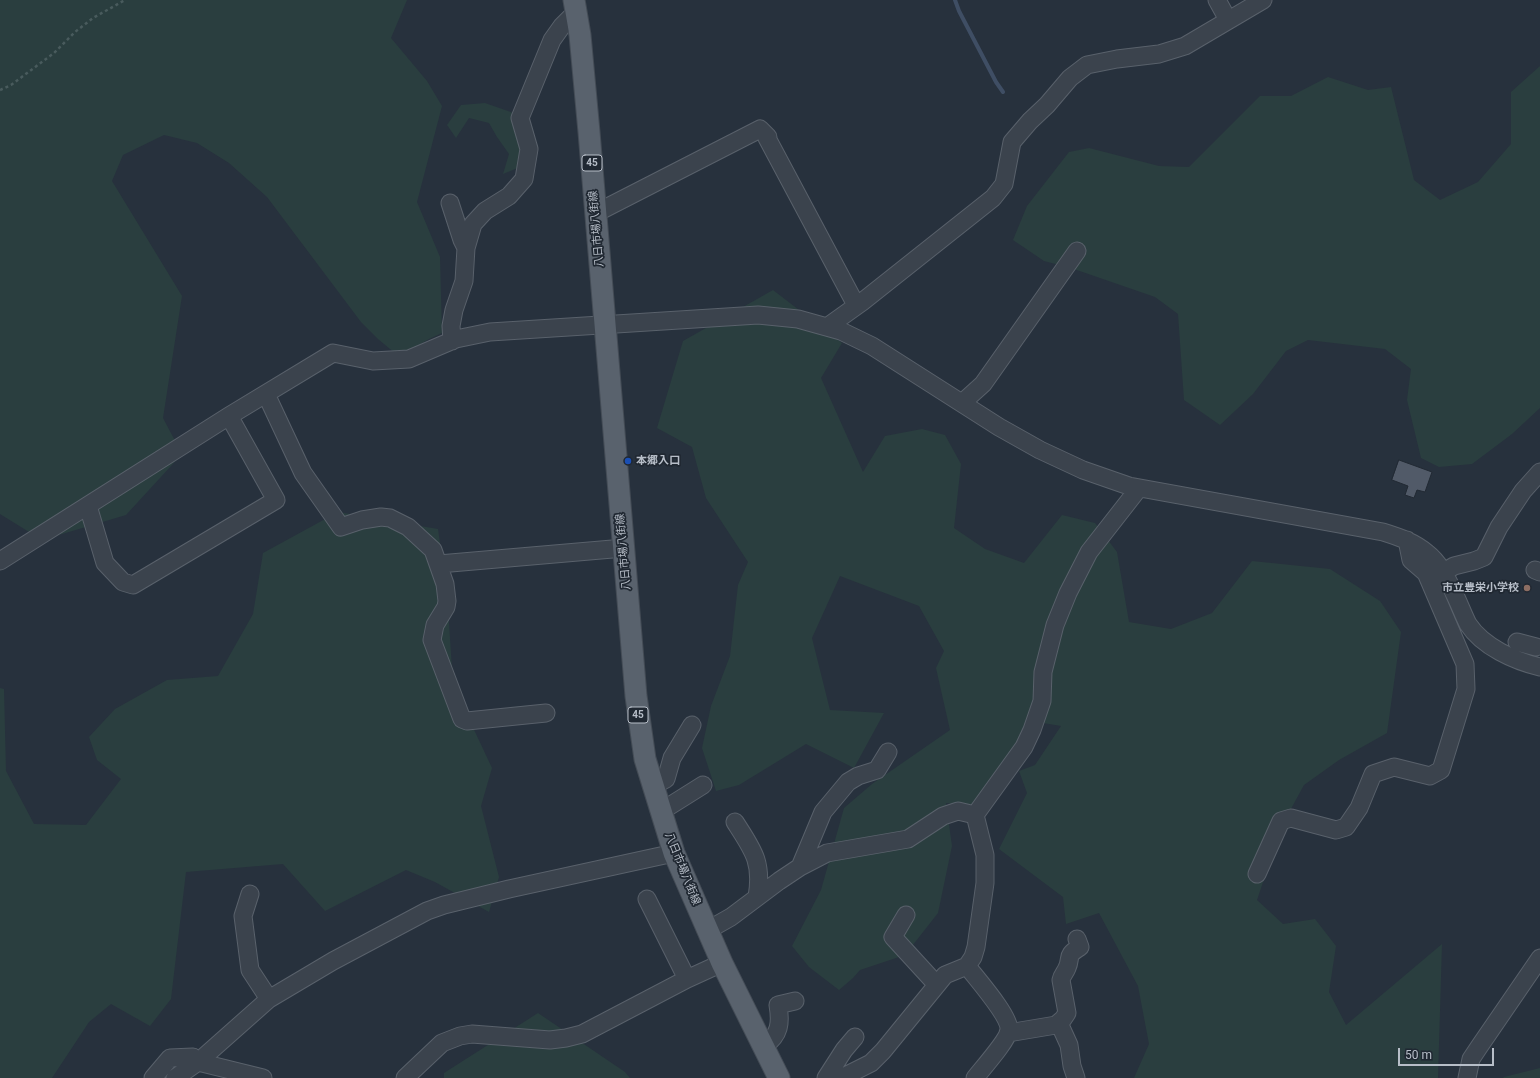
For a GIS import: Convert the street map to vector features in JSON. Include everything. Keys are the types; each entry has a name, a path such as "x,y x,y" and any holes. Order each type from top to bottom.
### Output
{"main road":[{"name":"八日市場八街線","path":"575,6 588,117 640,731 645,759 660,812 674,853 722,963 779,1078"}],"street":[{"path":"1217,0 1228,20"},
{"path":"827,327 993,198 1004,184 1012,142 1030,121 1047,106 1070,78 1087,65 1116,59 1159,54 1185,46 1263,0"},
{"path":"452,340 451,326 454,310 464,281 466,248 473,224 485,211 508,196 524,179 529,149 520,118 552,40 575,6"},
{"path":"596,213 760,129 768,137 767,138 856,305"},
{"path":"450,204 466,248"},
{"path":"962,403 983,384 1077,251"},
{"path":"0,561 229,416 333,353 373,361 409,359 452,340 490,332 758,315 798,319 841,331 872,346 999,427 1040,450 1083,470 1129,486 1383,532 1408,540 1428,553 1444,572 1469,625 1480,637 1498,651 1520,662 1540,667"},
{"path":"266,394 303,473 341,527 381,516 390,518 408,527 433,550 445,584 447,601 446,607 435,625 432,640 462,718 467,721 546,713"},
{"path":"88,506 105,563 123,582 134,585 276,500 229,416"},
{"path":"1444,572 1454,566 1474,561 1484,556 1499,527 1523,491 1540,472"},
{"path":"841,1078 871,1063 883,1051 945,975 967,966 973,957 976,947 985,882 985,855 975,815 1016,758 1032,730 1042,701 1043,672 1055,625 1068,593 1089,552 1139,488"},
{"path":"1258,874 1281,821 1291,818 1336,830 1346,827 1359,808 1373,774 1394,766 1430,776 1441,770 1466,689 1465,664 1426,573 1411,560 1408,540"},
{"path":"439,564 624,548"},
{"path":"1520,662 1526,644"},
{"path":"653,786 666,779 672,758 692,725"},
{"path":"800,866 823,812 848,782 858,776 877,770 888,752"},
{"path":"660,812 703,784"},
{"path":"708,930 731,917 800,866 827,853 908,839 943,816 958,811 975,815"},
{"path":"735,822 752,849 758,866 760,881 757,897"},
{"path":"175,1078 198,1062 270,999 333,961 427,912 444,905 509,889 674,853"},
{"path":"250,894 243,916 250,970 270,999"},
{"path":"647,899 687,979"},
{"path":"906,915 893,937 937,985"},
{"path":"1008,1032 1056,1025 1068,1013 1061,980 1062,975 1067,968 1069,958 1073,952 1080,948 1077,939"},
{"path":"1467,1078 1471,1059 1540,958"},
{"path":"405,1078 442,1043 460,1036 472,1034 550,1040 582,1034 687,979 722,963"},
{"path":"967,966 1006,1019 1009,1029 1006,1038 975,1078"},
{"path":"764,1046 777,1034 781,1021 778,1005 795,1001"},
{"path":"1059,1022 1069,1045 1072,1066 1076,1078"},
{"path":"826,1078 844,1050 855,1038"},
{"path":"153,1078 170,1058 192,1057 198,1062 263,1078"}],"path":[{"path":"0,90 11,86 54,53 75,32 93,18 125,0"}],"green space":[{"path":"0,0 407,0 391,38 427,81 442,106 417,202 440,257 442,333 412,349 396,354 361,322 267,197 229,163 197,143 164,135 123,155 112,181 182,296 163,418 182,454 126,515 42,540 0,514"},
{"path":"1540,66 1540,408 1512,434 1472,464 1439,467 1421,458 1407,400 1411,369 1385,349 1308,340 1286,351 1253,394 1220,425 1184,400 1178,314 1155,297 1071,268 1044,261 1013,240 1027,206 1069,152 1089,148 1159,166 1189,167 1260,96 1291,96 1328,77 1368,90 1391,87 1414,180 1440,200 1478,182 1511,144 1511,92"},
{"path":"485,103 528,118 520,167 503,174 509,154 489,123 469,118 456,138 447,125 461,105"},
{"path":"773,290 842,343 821,378 863,472 885,436 922,429 945,435 961,464 954,528 985,549 1024,563 1062,515 1095,523 1117,552 1129,622 1171,629 1212,613 1252,561 1330,569 1380,601 1401,632 1387,733 1339,760 1304,785 1279,835 1257,900 1283,924 1315,919 1336,946 1329,992 1346,1025 1442,944 1438,1078 1134,1078 1149,1044 1138,986 1099,913 1066,924 1063,897 999,849 1027,793 1019,771 1035,765 1061,726 1043,723 1015,748 973,806 946,803 952,846 938,913 905,955 860,970 839,990 809,967 792,946 821,890 844,808 872,784 950,730 936,668 944,651 919,606 840,576 812,638 830,710 884,713 854,768 806,744 739,785 716,791 702,748 711,706 730,656 738,585 748,562 706,498 692,447 657,428 683,341"},
{"path":"338,512 438,529 447,592 453,685 492,768 481,806 499,877 489,912 435,882 406,870 325,911 283,864 186,872 171,999 150,1026 111,1004 89,1022 52,1078 0,1078 0,688 4,689 6,771 34,824 86,825 121,779 97,760 89,737 115,709 167,680 218,676 253,614 263,553"},
{"path":"538,1013 625,1072 630,1078 444,1078 444,1073"},
{"path":"1540,1068 1540,1078 1503,1078 1504,1077"}],"building":[{"path":"1399,460 1432,472 1425,492 1417,490 1414,498 1405,495 1408,486 1392,480"}],"waterway":[{"path":"955,0 959,11 996,82 1003,92"}],"place":[{"name":"本郷入口","path":"628,461"},
{"name":"市立豊栄小学校","path":"1527,588"}]}
